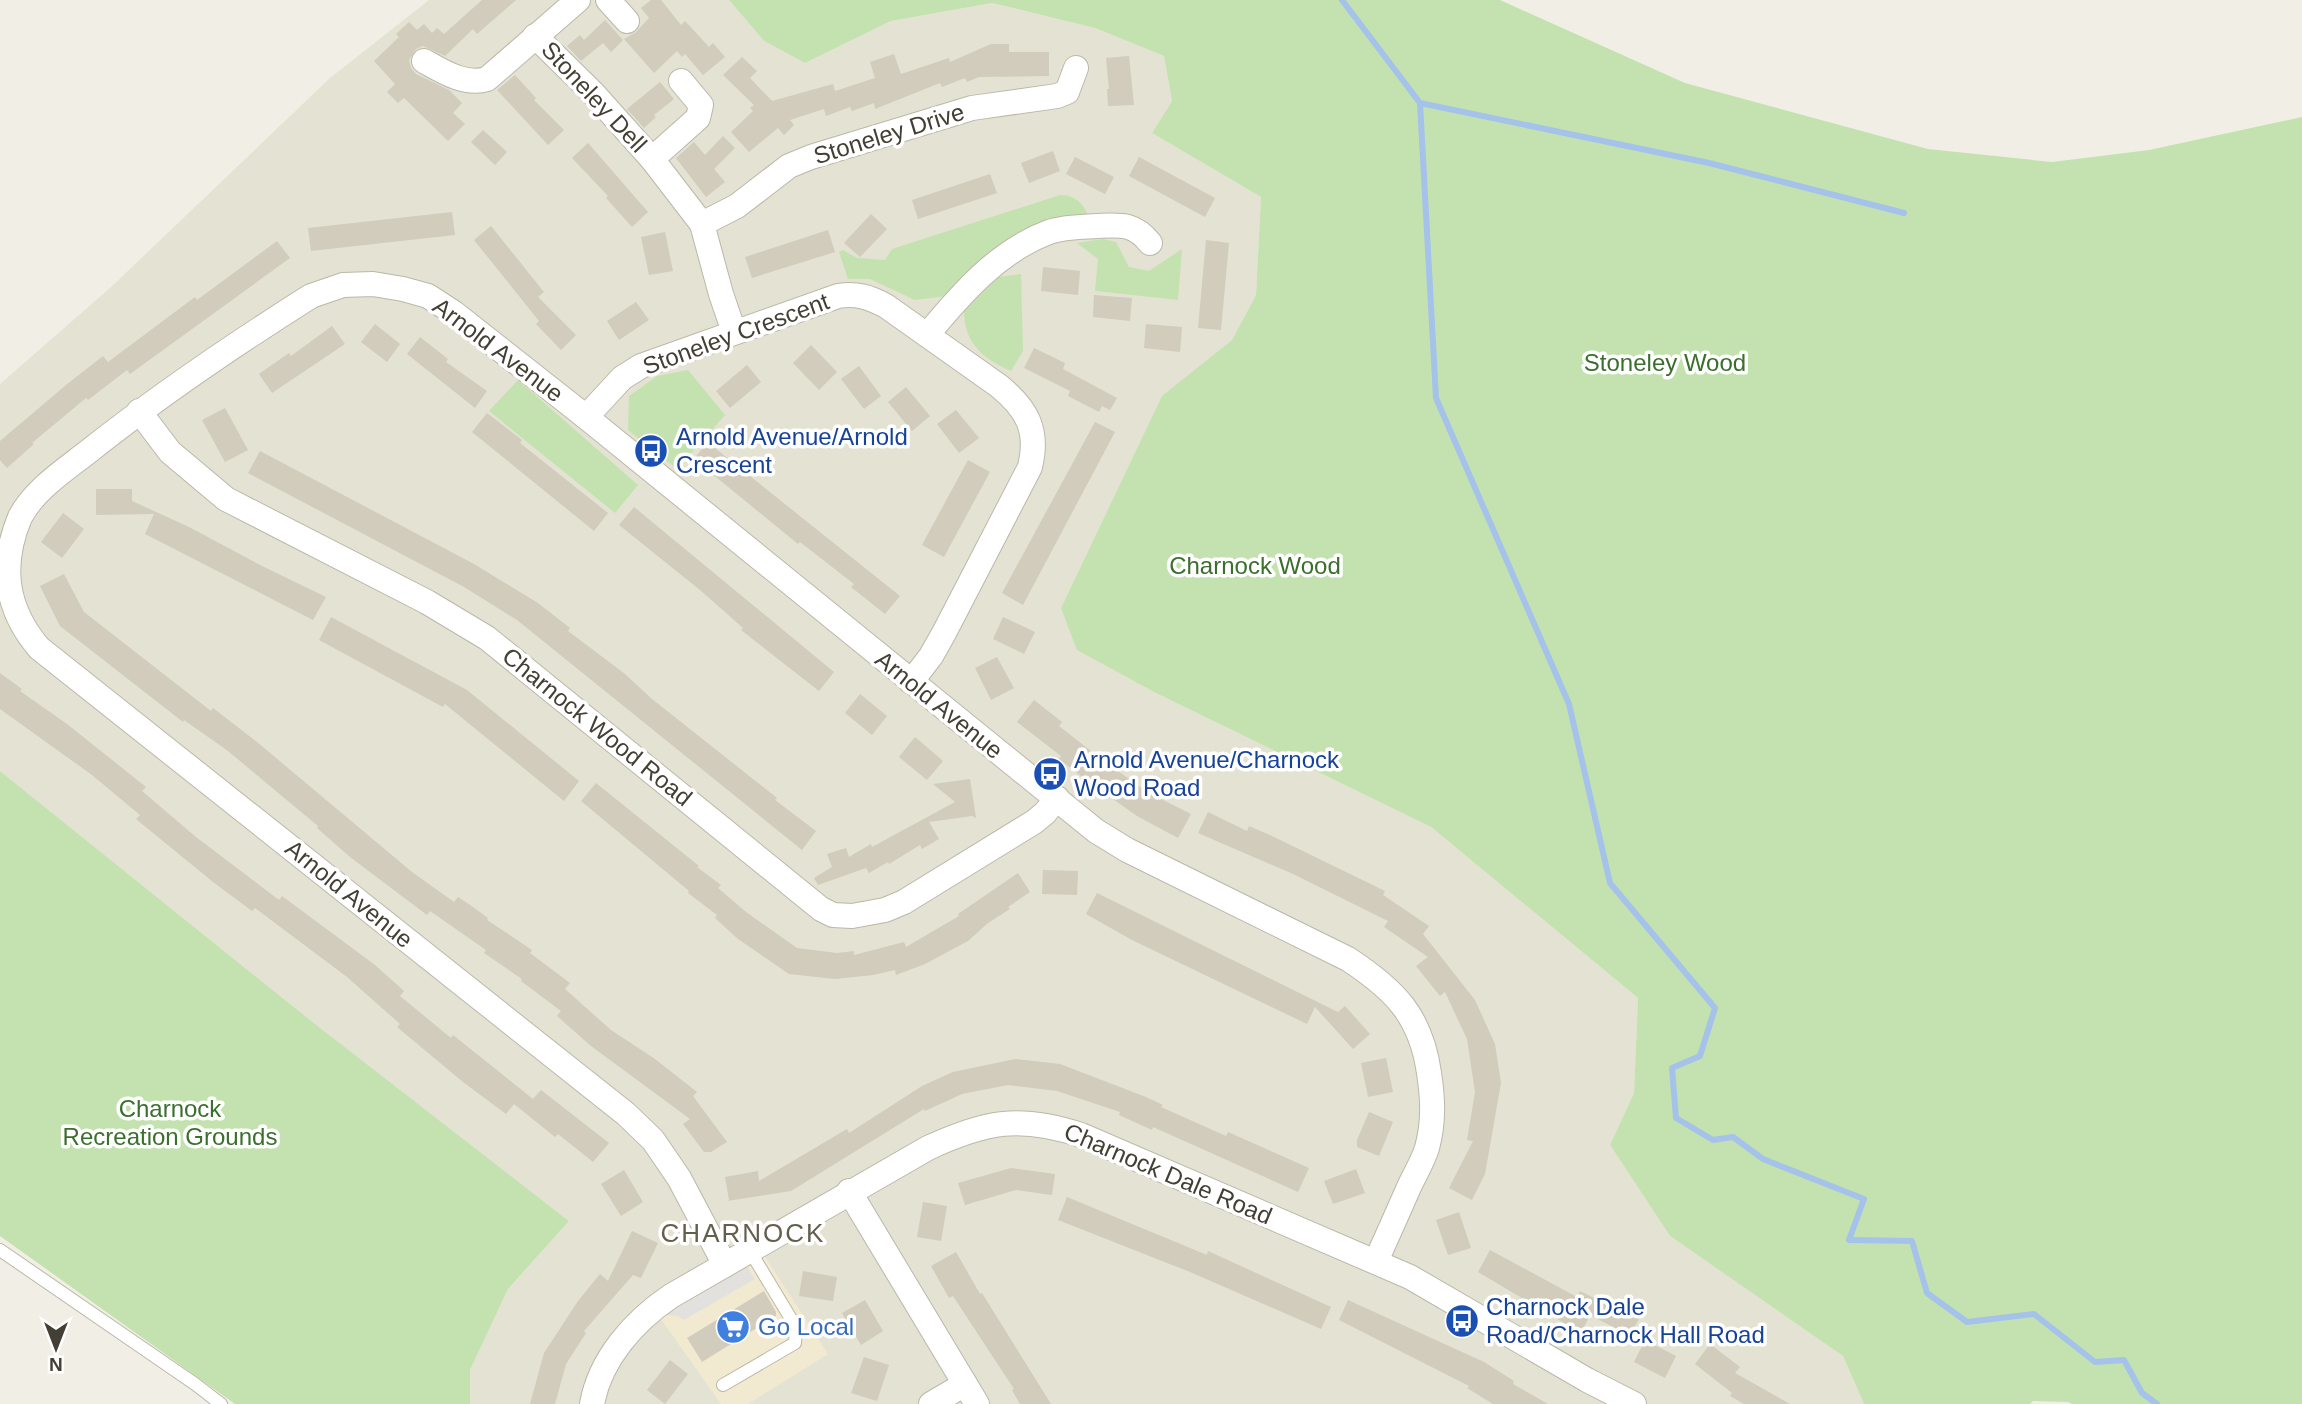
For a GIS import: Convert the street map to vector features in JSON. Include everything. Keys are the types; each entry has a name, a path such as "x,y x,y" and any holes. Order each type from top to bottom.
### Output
{"street":[{"name":"Stoneley Dell","path":"424,61 447,74 468,81 479,82 487,79 578,0"},
{"path":"608,0 627,21"},
{"name":"Stoneley Dell","path":"536,36 593,93 652,159 702,224 734,332"},
{"name":"Stoneley Drive","path":"702,224 737,206 789,166 972,108 1057,96 1067,92 1076,68"},
{"name":"Stoneley Dell","path":"652,159 698,118 701,111 701,105 681,81"},
{"path":"926,335 969,285 991,266 1050,232 1119,225 1140,231 1150,243"},
{"name":"Arnold Avenue","path":"725,1265 680,1178 653,1140 626,1114 39,648 24,630 6,587 5,561 10,540 21,515 34,498 56,477 139,411 311,296 342,285 373,284 428,296 454,313 586,416 1096,831 1127,850 1348,959 1377,978 1401,1002 1416,1023 1426,1053 1432,1088 1433,1119 1426,1150 1376,1261"},
{"name":"Stoneley Crescent","path":"586,416 622,378 641,366 838,296 853,294 868,297 886,306 1013,398 1023,409 1029,422 1034,449 1030,467 944,633 911,682"},
{"name":"Charnock Wood Road","path":"139,411 170,452 226,499 427,602 487,638 821,909 833,915 869,915 904,902 1034,822 1057,798"},
{"name":"Charnock Dale Road","path":"592,1404 600,1376 618,1346 640,1320 671,1296 928,1147 955,1135 994,1125 1021,1122 1050,1125 1081,1135 1376,1261 1446,1296 1587,1380 1634,1404"},
{"path":"849,1191 971,1394 931,1404"}],"lane":[{"path":"0,1250 221,1404"},
{"path":"723,1385 795,1343 797,1336 796,1327 750,1251"}],"shaded area":[{"path":"429,0 729,0 764,41 805,63 891,21 992,3 1095,28 1164,56 1172,101 1152,133 1261,197 1256,295 1232,340 1162,397 1061,608 1158,694 1431,827 1638,998 1634,1093 1610,1145 1670,1236 1843,1356 1864,1404 470,1404 470,1370 508,1289 569,1221 310,1020 0,771 0,384 110,288 330,78"},
{"path":"758,1246 828,1354 748,1404 721,1404 653,1308"},
{"path":"746,1265 755,1279 684,1320 677,1316 663,1315"}],"green space":[{"path":"729,0 1500,0 1685,83 1928,149 2052,162 2149,150 2302,117 2302,1404 2072,1404 2033,1401 2030,1404 1864,1404 1843,1356 1670,1236 1610,1145 1634,1093 1638,998 1431,827 1158,694 1077,650 1061,608 1162,396 1232,340 1256,295 1261,197 1152,133 1172,101 1164,56 1095,28 992,3 891,21 805,63 764,41"},
{"path":"1060,195 1077,200 1088,215 947,296 915,300 870,279 848,279 839,252 843,250 857,258 885,260 892,249"},
{"path":"1103,239 1116,242 1129,267 1149,271 1182,249 1178,300 1095,291 1098,259 1077,243"},
{"path":"1021,274 1023,351 1011,371 977,349 967,332 964,311 998,277"},
{"path":"688,370 725,415 677,469 628,430 629,396 657,376"},
{"path":"518,380 638,485 615,513 489,411"},
{"name":"Charnock Recreation Grounds","path":"0,771 310,1020 569,1221 508,1289 470,1370 470,1404 235,1404 0,1236"}],"building":[{"path":"482,0 516,0 477,34 473,29 445,56 423,46 416,49 409,60 416,74 449,90 462,103 453,113 465,124 448,141 404,98 398,103 387,92 395,84 374,61 399,37 396,34 409,22 417,30 424,24 432,33 437,28 444,34"},
{"path":"651,0 661,0 681,25 685,21 709,47 713,43 725,57 703,75 685,54 682,57 677,51 654,73 624,39 636,32 649,18 641,8"},
{"path":"605,20 623,40 611,52 603,43 581,61 567,46 580,35 584,40"},
{"path":"991,44 1009,44 1009,52 1049,52 1049,76 979,77 967,82 965,78 942,87 940,83 875,109 874,103 852,111 850,107 826,116 824,109 790,120 794,125 784,135 778,128 749,152 731,132 753,111 750,108 754,105 723,75 742,57 757,71 750,78 772,101 833,84 835,91 875,78 870,62 894,54 901,74 949,58 950,62"},
{"path":"1129,56 1134,105 1108,106 1106,58"},
{"path":"515,75 536,98 534,100 564,130 548,145 497,90"},
{"path":"660,82 674,99 654,115 656,117 644,128 627,109"},
{"path":"483,130 507,152 495,165 471,142"},
{"path":"723,136 735,148 714,169 725,182 706,197 676,158 694,142 705,155"},
{"path":"588,143 648,212 632,227 606,198 608,196 572,158"},
{"path":"1053,151 1060,171 1029,183 1021,163"},
{"path":"1075,157 1114,177 1105,194 1066,174"},
{"path":"1139,157 1215,198 1205,217 1129,176"},
{"path":"990,174 997,193 918,219 912,200"},
{"path":"452,212 455,235 311,251 308,228"},
{"path":"871,214 887,229 860,257 844,243"},
{"path":"491,226 544,292 538,297 576,335 561,350 536,324 539,321 474,240"},
{"path":"828,230 835,252 752,278 745,257"},
{"path":"665,232 673,271 649,275 641,237"},
{"path":"1206,240 1229,243 1221,330 1198,328"},
{"path":"277,241 290,258 130,374 127,370 88,400 86,398 32,443 34,444 7,468 0,460 0,441 66,385 103,356 108,362 195,297 197,300"},
{"path":"1043,267 1080,271 1078,295 1041,291"},
{"path":"1094,295 1132,298 1130,321 1093,317"},
{"path":"636,302 649,320 619,340 607,321"},
{"path":"375,324 400,344 387,362 361,342"},
{"path":"1146,324 1182,327 1180,352 1144,348"},
{"path":"332,326 345,344 272,393 259,374 289,353 291,356"},
{"path":"420,337 448,359 446,362 487,391 475,408 407,354"},
{"path":"811,345 837,372 819,390 793,363"},
{"path":"1034,348 1065,363 1063,369 1117,398 1110,410 1102,406 1099,412 1068,396 1070,391 1024,368"},
{"path":"747,365 761,382 730,408 716,391"},
{"path":"859,366 881,396 864,409 841,379"},
{"path":"906,387 930,416 912,431 888,402"},
{"path":"225,408 248,450 225,462 202,420"},
{"path":"956,410 979,438 959,453 937,424"},
{"path":"487,413 522,440 520,443 608,513 594,531 472,432"},
{"path":"1095,422 1115,432 1023,605 1002,593"},
{"path":"705,445 711,445 900,596 885,614 851,587 854,584 800,542 798,544 694,459"},
{"path":"260,451 474,564 538,603 570,628 568,631 625,674 652,699 816,831 802,850 517,620 464,587 248,473"},
{"path":"968,460 990,472 944,557 922,545"},
{"path":"96,489 132,489 132,501 326,597 313,620 145,534 154,514 96,515"},
{"path":"634,507 834,672 819,691 741,630 743,628 700,590 619,525"},
{"path":"63,513 84,529 62,558 41,542"},
{"path":"64,574 84,612 211,711 213,708 257,742 412,872 454,902 458,897 532,950 530,953 570,983 565,989 611,1030 655,1059 697,1092 693,1096 727,1142 711,1152 704,1152 683,1124 690,1119 591,1046 557,1016 561,1011 521,981 522,979 484,953 486,950 430,911 427,915 350,857 317,828 318,826 228,751 184,720 183,722 60,626 40,586"},
{"path":"331,617 467,690 579,781 564,801 445,704 443,707 319,640"},
{"path":"1003,617 1035,632 1024,654 993,639"},
{"path":"997,657 1014,688 991,700 975,668"},
{"path":"0,673 146,787 142,791 196,837 279,900 282,896 375,965 404,991 400,996 451,1038 453,1035 533,1099 541,1090 609,1143 593,1162 558,1134 555,1137 514,1104 506,1114 463,1082 397,1027 400,1024 347,977 255,908 252,911 213,882 136,819 140,815 92,775 0,709"},
{"path":"860,694 887,716 872,735 845,713"},
{"path":"1034,700 1062,722 1059,726 1096,755 1158,800 1159,798 1191,814 1178,838 1137,816 1089,782 1017,722"},
{"path":"915,737 943,761 927,780 899,757"},
{"path":"970,779 976,818 972,816 929,822 939,839 922,849 920,845 869,873 866,868 818,885 814,878 832,867 827,854 846,848 849,857 871,844 872,847 955,802 933,784"},
{"path":"596,783 699,866 697,867 721,885 718,888 746,912 797,948 837,953 854,951 854,955 904,942 906,947 959,916 958,914 1018,873 1030,892 968,941 925,964 896,975 895,970 835,979 789,974 738,939 715,918 717,915 581,801"},
{"path":"1208,812 1247,831 1249,826 1272,836 1385,891 1383,895 1429,926 1423,934 1475,1000 1495,1044 1501,1083 1485,1174 1472,1200 1449,1188 1473,1141 1467,1140 1475,1092 1467,1039 1445,992 1440,996 1416,966 1428,957 1384,927 1388,921 1293,874 1198,833"},
{"path":"1043,870 1078,871 1077,895 1042,894"},
{"path":"1097,893 1338,1012 1345,1006 1370,1034 1353,1049 1315,1007 1307,1024 1132,940 1086,914"},
{"path":"1386,1058 1393,1092 1368,1097 1361,1063"},
{"path":"1015,1059 1060,1064 1146,1097 1163,1105 1161,1107 1226,1136 1228,1132 1309,1168 1298,1192 1153,1127 1152,1130 1119,1115 1120,1112 1057,1091 1008,1085 962,1094 925,1111 924,1109 791,1191 727,1201 725,1177 758,1171 759,1181 847,1129 849,1133 922,1086 953,1072"},
{"path":"1369,1112 1393,1122 1379,1156 1357,1147 1357,1140"},
{"path":"1011,1168 1055,1174 1052,1195 1016,1190 965,1205 958,1183"},
{"path":"1356,1169 1365,1193 1333,1204 1324,1181"},
{"path":"624,1170 643,1202 621,1216 601,1184"},
{"path":"1067,1197 1207,1255 1208,1251 1331,1307 1321,1329 1190,1272 1058,1220"},
{"path":"923,1202 947,1206 941,1241 917,1237"},
{"path":"1459,1212 1471,1248 1448,1255 1436,1220"},
{"path":"632,1231 658,1243 641,1278 633,1275 584,1331 586,1333 566,1364 555,1404 530,1404 544,1353 578,1301 600,1274 608,1281"},
{"path":"1490,1250 1577,1297 1580,1291 1606,1304 1609,1298 1641,1315 1630,1336 1590,1315 1581,1333 1478,1272"},
{"path":"956,1252 1051,1404 1020,1404 1012,1390 1014,1389 953,1296 949,1298 931,1266"},
{"path":"803,1271 837,1277 833,1301 799,1296"},
{"path":"764,1291 776,1316 702,1362 687,1338"},
{"path":"865,1300 883,1331 861,1345 842,1313"},
{"path":"1348,1300 1484,1362 1514,1381 1513,1384 1548,1404 1493,1404 1467,1388 1469,1386 1339,1320"},
{"path":"1645,1340 1676,1356 1665,1378 1634,1362"},
{"path":"1710,1344 1740,1367 1735,1373 1790,1404 1744,1404 1730,1396 1732,1393 1695,1364"},
{"path":"864,1357 889,1365 877,1401 851,1393"},
{"path":"670,1360 688,1374 665,1404 647,1390"}],"waterway":[{"path":"1342,0 1420,103 1436,398 1569,704 1610,883 1715,1008 1700,1056 1672,1068 1676,1118 1713,1140 1733,1137 1763,1159 1864,1199 1849,1240 1912,1241 1927,1293 1967,1322 2034,1314 2095,1362 2124,1360 2142,1393 2157,1404"},
{"path":"1420,103 1709,163 1904,213"}],"place":[{"name":"Arnold Avenue/Arnold Crescent","path":"651,451"},
{"name":"Arnold Avenue/Charnock Wood Road","path":"1050,774"},
{"name":"Charnock Dale Road/Charnock Hall Road","path":"1462,1321"},
{"name":"Go Local","path":"733,1327"}],"district":[{"name":"CHARNOCK","path":"743,1233"}],"park label":[{"name":"Stoneley Wood","path":"1665,363"},
{"name":"Charnock Wood","path":"1255,566"}]}
